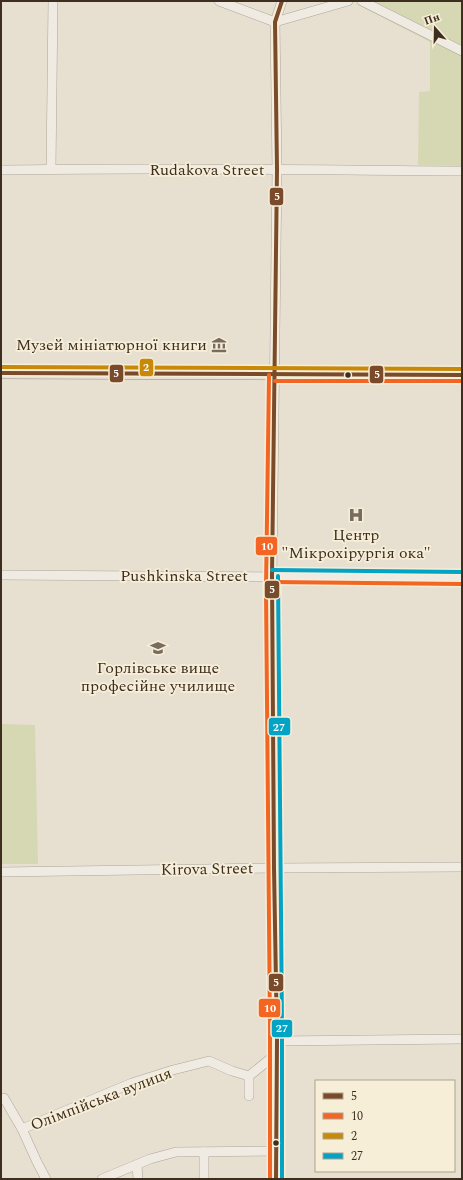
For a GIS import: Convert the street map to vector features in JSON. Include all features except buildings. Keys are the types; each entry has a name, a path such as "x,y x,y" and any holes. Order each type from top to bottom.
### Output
{"main road":[{"path":"1,373 462,375"}],"street":[{"path":"51,169 53,1"},
{"path":"219,1 275,22 348,1"},
{"path":"276,1179 277,1041 272,576 277,170 275,22 282,1"},
{"path":"362,1 462,51"},
{"name":"Rudakova Street","path":"1,170 51,169 462,172"},
{"name":"Pushkinska Street","path":"1,575 462,578"},
{"name":"Kirova Street","path":"1,872 462,867"},
{"path":"277,1041 462,1039"},
{"path":"249,1096 249,1076 277,1052"},
{"name":"Олімпійська вулиця","path":"22,1130 132,1083 209,1061 232,1071 249,1076"},
{"name":"Олімпійська вулиця","path":"4,1098 22,1130 46,1179"},
{"path":"102,1179 150,1159 176,1152 276,1152"},
{"path":"204,1152 204,1179"},
{"path":"138,1165 138,1179"}],"green space":[{"path":"367,1 462,1 462,166 418,165 419,92 430,91 430,42 356,4"},
{"path":"1,724 35,725 38,864 1,864"}],"transit line":[{"name":"5","path":"276,1179 277,1041 272,576 277,170 275,22 282,1"},
{"name":"2","path":"1,367 462,369"},
{"name":"5","path":"1,373 462,375"},
{"name":"10","path":"269,375 266,589 270,1179"},
{"name":"10","path":"275,381 462,381"},
{"name":"27","path":"272,570 462,572"},
{"name":"27","path":"278,576 282,1179"},
{"name":"10","path":"272,582 462,584"}],"place":[{"name":"Музей мініатюрної книги","path":"219,345"},
{"name":"Центр \"Мікрохірургія ока\"","path":"356,515"},
{"name":"Горлівське вище професійне училище","path":"158,648"}]}
